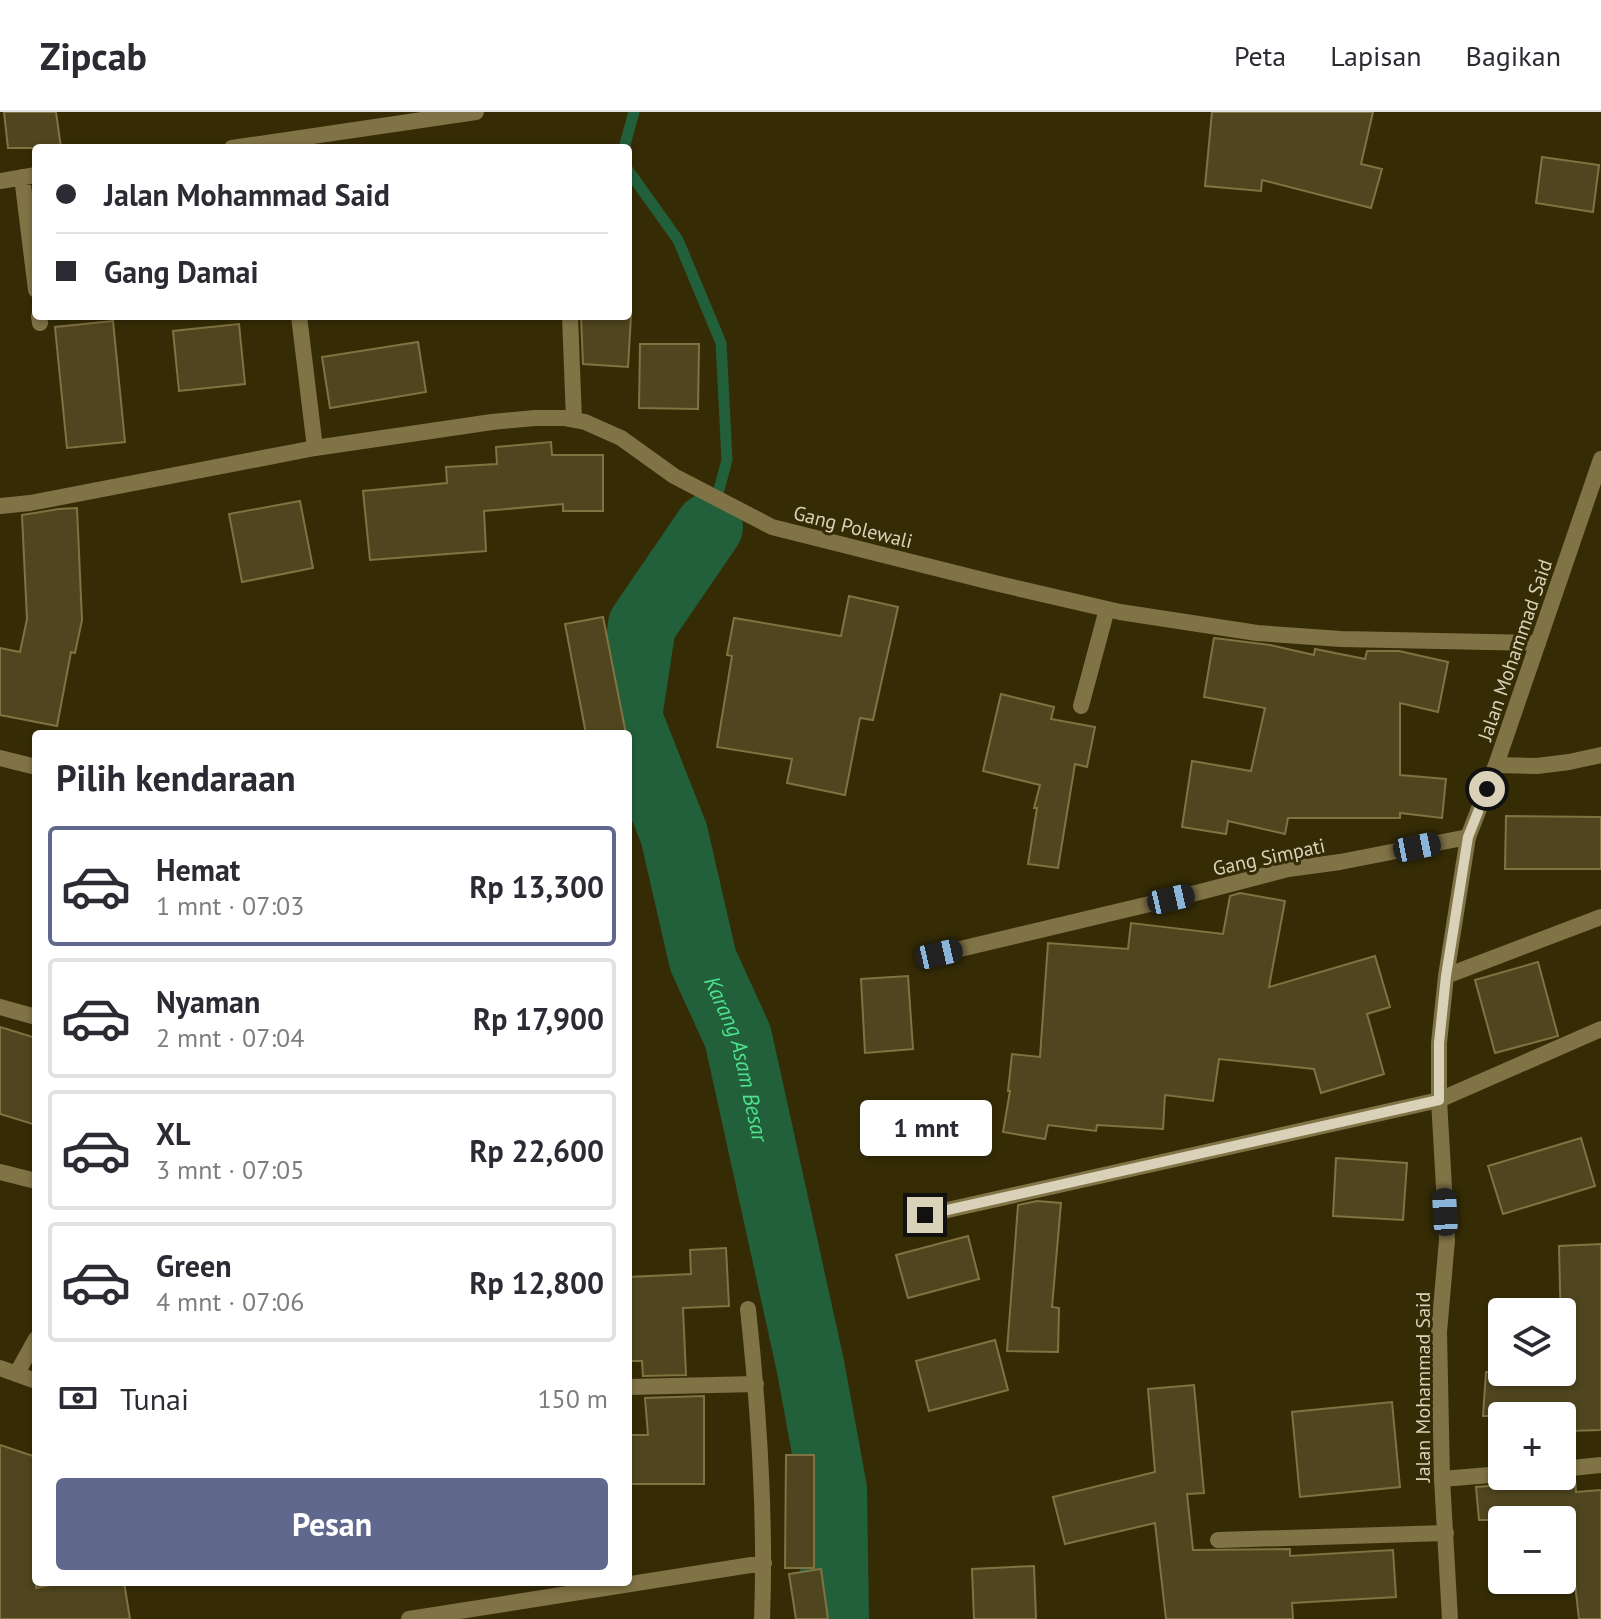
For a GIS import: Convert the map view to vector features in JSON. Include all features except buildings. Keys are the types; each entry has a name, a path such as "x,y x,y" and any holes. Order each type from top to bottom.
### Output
{"street":[{"path":"282,144 476,112"},
{"path":"0,181 29,176 32,225"},
{"path":"299,320 315,448"},
{"path":"570,320 574,420"},
{"name":"Gang Polewali","path":"0,506 30,503 315,448 506,421 535,418 574,420 621,438 674,476 772,527 1107,609 1257,633 1341,639 1538,643"},
{"name":"Jalan Mohammad Said","path":"1450,1619 1442,1479 1439,1332 1447,1240 1439,1100 1439,1043 1446,976 1468,837 1496,765 1601,459"},
{"path":"1081,706 1107,609"},
{"path":"1496,765 1537,766 1601,755"},
{"path":"0,758 32,766"},
{"name":"Gang Simpati","path":"939,954 1288,869 1468,837"},
{"path":"1446,976 1601,917"},
{"path":"0,1007 32,1016"},
{"path":"925,1215 1439,1100 1601,1029"},
{"path":"0,1172 32,1180"},
{"path":"748,1309 756,1384 764,1563 762,1619"},
{"path":"17,1373 32,1346"},
{"path":"0,1368 32,1379"},
{"path":"632,1387 756,1384"},
{"path":"1576,1468 1601,1465"},
{"path":"1442,1479 1488,1475"},
{"path":"1218,1540 1446,1533"},
{"path":"632,1584 764,1563"},
{"path":"409,1619 618,1586"}],"waterway":[{"path":"625,144 634,112"},
{"path":"632,176 678,240 721,343 727,460 709,527"},
{"name":"Karang Asam Besar","path":"709,527 642,625 628,717 674,834 703,960 738,1037 810,1364 833,1489 835,1619"}],"route":[{"path":"925,1215 1439,1100 1439,1043 1446,976 1468,837 1487,789"}]}
